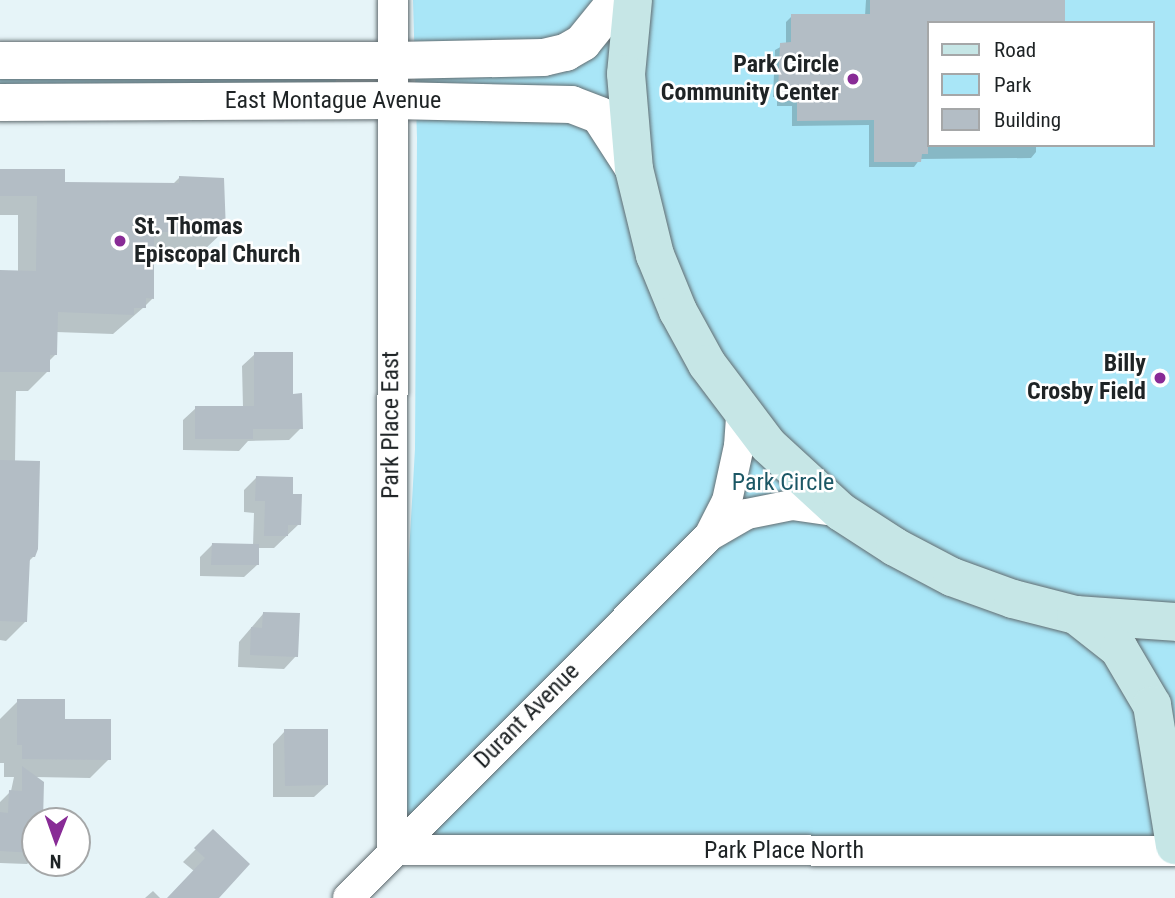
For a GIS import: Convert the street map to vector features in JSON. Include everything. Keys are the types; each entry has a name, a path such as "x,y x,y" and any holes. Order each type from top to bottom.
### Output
{"main road":[{"path":"633,0 626,74 634,169 655,255 678,311 706,364 741,414 797,475 841,512 895,547 952,577 1013,599 1076,615 1175,621"},
{"path":"1076,615 1119,649 1152,705 1175,845"}],"street":[{"name":"Park Place East","path":"392,850 393,0"},
{"name":"East Montague Avenue","path":"0,60 393,61 543,57 565,52 582,42 616,0"},
{"name":"East Montague Avenue","path":"0,102 393,100 572,104 599,116 634,169"},
{"name":"Durant Avenue","path":"709,536 727,501 739,446 741,414"},
{"name":"Durant Avenue","path":"348,898 392,850 709,536 747,514 792,505 841,512"},
{"name":"Park Place North","path":"392,850 1175,851"}],"green space":[{"name":"Park Circle","path":"413,0 1175,0 1175,851 392,850 415,449 417,138"},
{"path":"0,71 338,76 333,87 0,89"}],"building":[{"name":"Park Circle Community Center","path":"870,0 1065,0 1065,21 926,21 928,154 922,154 921,162 874,162 874,120 797,121 797,101 782,101 782,92 778,92 780,43 791,42 791,14 870,14"},
{"name":"St. Thomas Episcopal Church","path":"0,169 65,169 65,182 179,183 179,176 224,178 226,232 154,232 154,299 146,298 146,308 134,308 134,315 58,312 57,355 50,355 50,372 0,372 0,270 36,271 37,196 0,196"},
{"path":"254,352 293,352 293,394 302,393 303,429 253,429 253,439 195,439 195,406 254,406"},
{"path":"0,460 40,461 38,549 35,557 30,557 27,622 0,621"},
{"path":"256,476 293,477 293,494 302,494 301,525 288,525 288,536 264,536 265,501 255,501"},
{"path":"212,543 259,544 259,565 211,565"},
{"path":"263,612 300,613 298,657 250,655 251,627 262,628"},
{"path":"17,699 65,699 65,719 111,719 111,760 22,759 22,745 17,745"},
{"path":"284,729 328,729 328,785 285,786"},
{"path":"22,766 44,782 43,807 21,807 21,852 0,851 0,812 8,813 9,790 22,791"},
{"path":"213,829 250,864 219,898 167,898 205,858 194,848"}],"place":[{"name":"Park Circle Community Center","path":"853,79"},
{"name":"St. Thomas Episcopal Church","path":"120,241"},
{"name":"Billy Crosby Field","path":"1160,378"}]}
